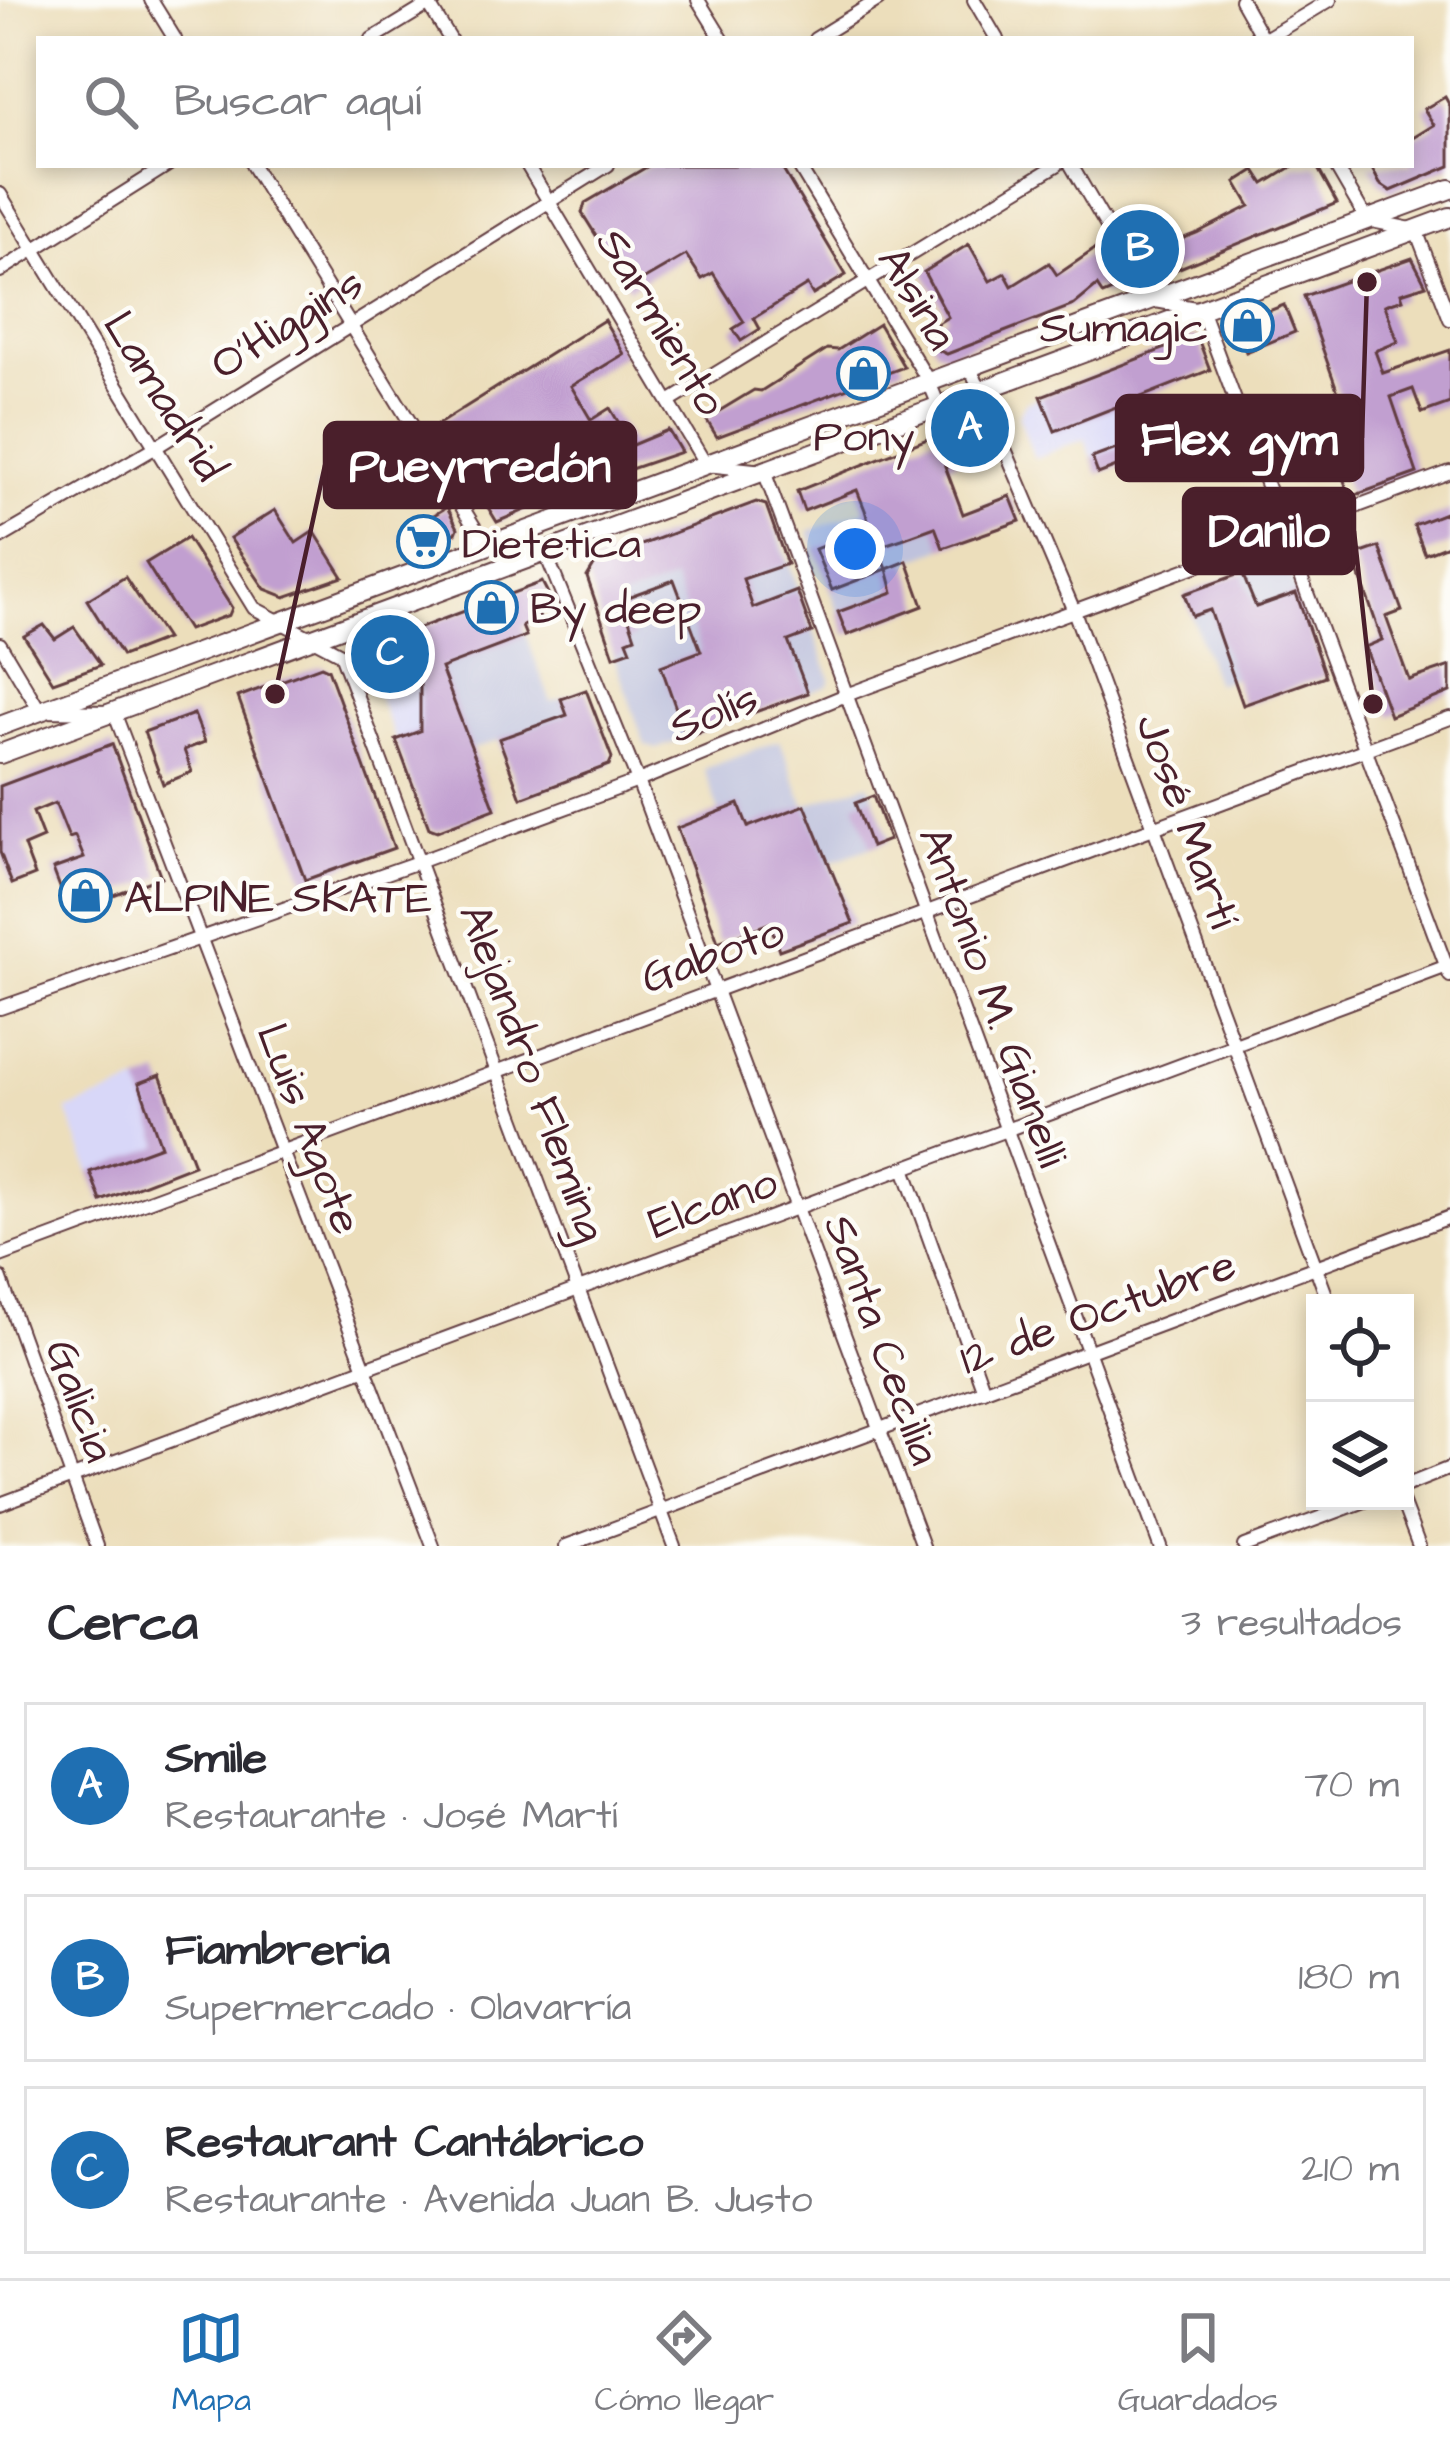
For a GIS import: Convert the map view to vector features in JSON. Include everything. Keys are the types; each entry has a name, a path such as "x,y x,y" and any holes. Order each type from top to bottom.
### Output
{"main road":[{"path":"0,726 1450,189"},
{"path":"0,754 1450,217"}],"street":[{"path":"151,0 173,36"},
{"path":"698,0 720,36"},
{"path":"820,36 878,0"},
{"path":"974,0 995,36"},
{"path":"1241,0 1262,36"},
{"path":"1269,36 1330,0"},
{"path":"377,36 430,2 448,36"},
{"path":"0,271 163,168"},
{"path":"254,168 486,547 545,552"},
{"name":"Sarmiento","path":"529,168 706,465 764,471"},
{"name":"O'Higgins","path":"0,538 603,168"},
{"name":"Alsina","path":"800,168 939,406"},
{"path":"669,402 1053,168"},
{"path":"1073,168 1150,300 1201,309 1449,969"},
{"path":"1337,168 1366,220 1416,230 1450,319"},
{"name":"Lamadrid","path":"0,194 254,608 312,639"},
{"name":"José Martí","path":"970,367 1074,611 1326,1294"},
{"name":"Antonio M. Gianelli","path":"764,471 1160,1546"},
{"name":"Solís","path":"0,1008 638,781 846,695 1450,472"},
{"name":"Santa Cecilia","path":"545,552 638,781 923,1546"},
{"name":"Alejandro Fleming","path":"312,639 341,654 674,1546"},
{"path":"0,644 40,711 114,712"},
{"name":"Luis Agote","path":"114,712 433,1546"},
{"name":"Gaboto","path":"0,1256 1450,718"},
{"name":"Elcano","path":"0,1504 1449,969"},
{"path":"904,1168 984,1391"},
{"name":"12 de Octubre","path":"566,1546 1450,1217"},
{"name":"Galicia","path":"0,1277 97,1546"},
{"path":"1414,1482 1450,1468"},
{"path":"1244,1546 1341,1510"},
{"path":"1405,1510 1419,1546"},
{"path":"1289,1529 1295,1546"}],"shaded area":[{"path":"1111,369 1143,457 1098,474 1085,439 1034,458 1018,415 1026,402"},
{"path":"399,434 412,455 327,509 314,488"},
{"path":"888,502 935,527 943,548 907,562 923,606 847,635 809,531"},
{"path":"698,523 711,555 777,530 831,679 828,685 656,749 645,745 597,608 674,580 659,538"},
{"path":"1284,558 1325,676 1234,678 1216,684 1184,594"},
{"path":"425,625 495,809 437,831 429,828 376,691 415,676 400,635"},
{"path":"526,636 551,702 586,690 612,758 609,765 521,798 499,740 472,749 441,668"},
{"path":"780,741 805,805 869,783 890,840 831,862 853,923 779,950 769,923 718,942 677,828 719,812 704,769"},
{"path":"160,1075 194,1165 101,1201 67,1110"}],"building":[{"path":"1445,97 1450,106 1450,166 1391,191 1380,184 1372,168 1414,168 1414,137 1434,125 1424,109"},
{"path":"645,168 782,168 846,275 813,295 807,285 754,318 760,329 741,341 733,329 744,322 713,273 702,279 686,255 629,288 582,213 585,203"},
{"path":"1290,168 1318,168 1337,203 1165,274 1151,251 1250,206 1236,182 1255,170 1264,184"},
{"path":"969,244 990,281 1005,273 1012,286 1049,263 1057,275 1101,245 1124,286 1103,295 1097,286 1074,305 947,354 936,349 925,331 948,317 924,272"},
{"path":"1412,258 1426,285 1401,293 1403,299 1385,305 1398,342 1375,351 1383,373 1450,350 1450,403 1422,413 1413,389 1391,397 1417,473 1350,497 1323,422 1346,415 1304,296"},
{"path":"1284,305 1295,332 1246,352 1237,330 1241,322"},
{"path":"604,320 624,354 571,386 591,420 610,408 632,445 668,430 681,452 581,486 497,522 437,425"},
{"path":"879,324 904,367 717,437 706,419"},
{"path":"1197,336 1210,370 1055,431 1041,396"},
{"path":"977,419 990,441 964,451 966,458 945,466 963,514 1010,496 1020,521 943,548 935,527 878,547 887,569 832,590 815,549 870,527 865,510 857,490 804,511 797,491"},
{"path":"1138,441 1143,457 1098,474 1092,458"},
{"path":"756,502 766,505 787,564 743,579 753,608 797,591 812,632 788,641 808,693 686,737 661,666 701,651 674,580 622,599 635,637 627,640 631,650 614,656 587,577 596,562"},
{"path":"447,507 456,533 412,551 401,535"},
{"path":"275,510 296,543 314,531 343,577 285,597 265,589 230,538"},
{"path":"1450,511 1450,544 1425,554 1414,525"},
{"path":"187,538 232,608 229,615 188,630 146,563"},
{"path":"1379,547 1402,611 1386,617 1409,680 1450,666 1450,692 1390,716 1365,647 1382,640 1353,556"},
{"path":"907,561 923,606 847,635 838,612 893,592 887,569"},
{"path":"1242,573 1256,607 1296,593 1325,676 1243,705 1210,610 1192,616 1184,594"},
{"path":"125,577 166,639 122,656 87,600"},
{"path":"542,582 553,603 537,609 540,619 522,626 526,636 441,668 495,809 437,831 429,828 396,740 420,731 420,674 376,691 363,654 366,648"},
{"path":"44,625 55,639 74,627 101,665 53,682 24,636"},
{"path":"321,666 328,669 394,848 305,880 238,697"},
{"path":"586,690 612,758 609,765 521,798 499,739 567,715 561,699"},
{"path":"194,714 205,742 184,750 192,772 163,784 144,732"},
{"path":"112,744 161,877 92,903 84,882 61,890 53,869 84,858 75,836 69,838 55,803 33,812 43,838 24,846 35,875 12,884 0,852 0,786"},
{"path":"873,796 889,840 871,847 855,803"},
{"path":"739,804 748,827 805,805 853,923 779,950 770,923 718,942 677,828"},
{"path":"160,1075 194,1165 101,1201 90,1172 161,1146 139,1083"}],"place":[{"name":"Fiambreria","path":"1140,249"},
{"name":"Flex gym","path":"1367,282"},
{"name":"Sumagic","path":"1247,326"},
{"name":"Pony","path":"864,374"},
{"name":"Smile","path":"970,428"},
{"name":"Dietetica","path":"423,542"},
{"name":"By deep","path":"491,607"},
{"name":"Restaurant Cantábrico","path":"390,654"},
{"name":"Pueyrredón","path":"275,694"},
{"name":"Danilo","path":"1373,704"},
{"name":"ALPINE SKATE","path":"85,896"}]}
